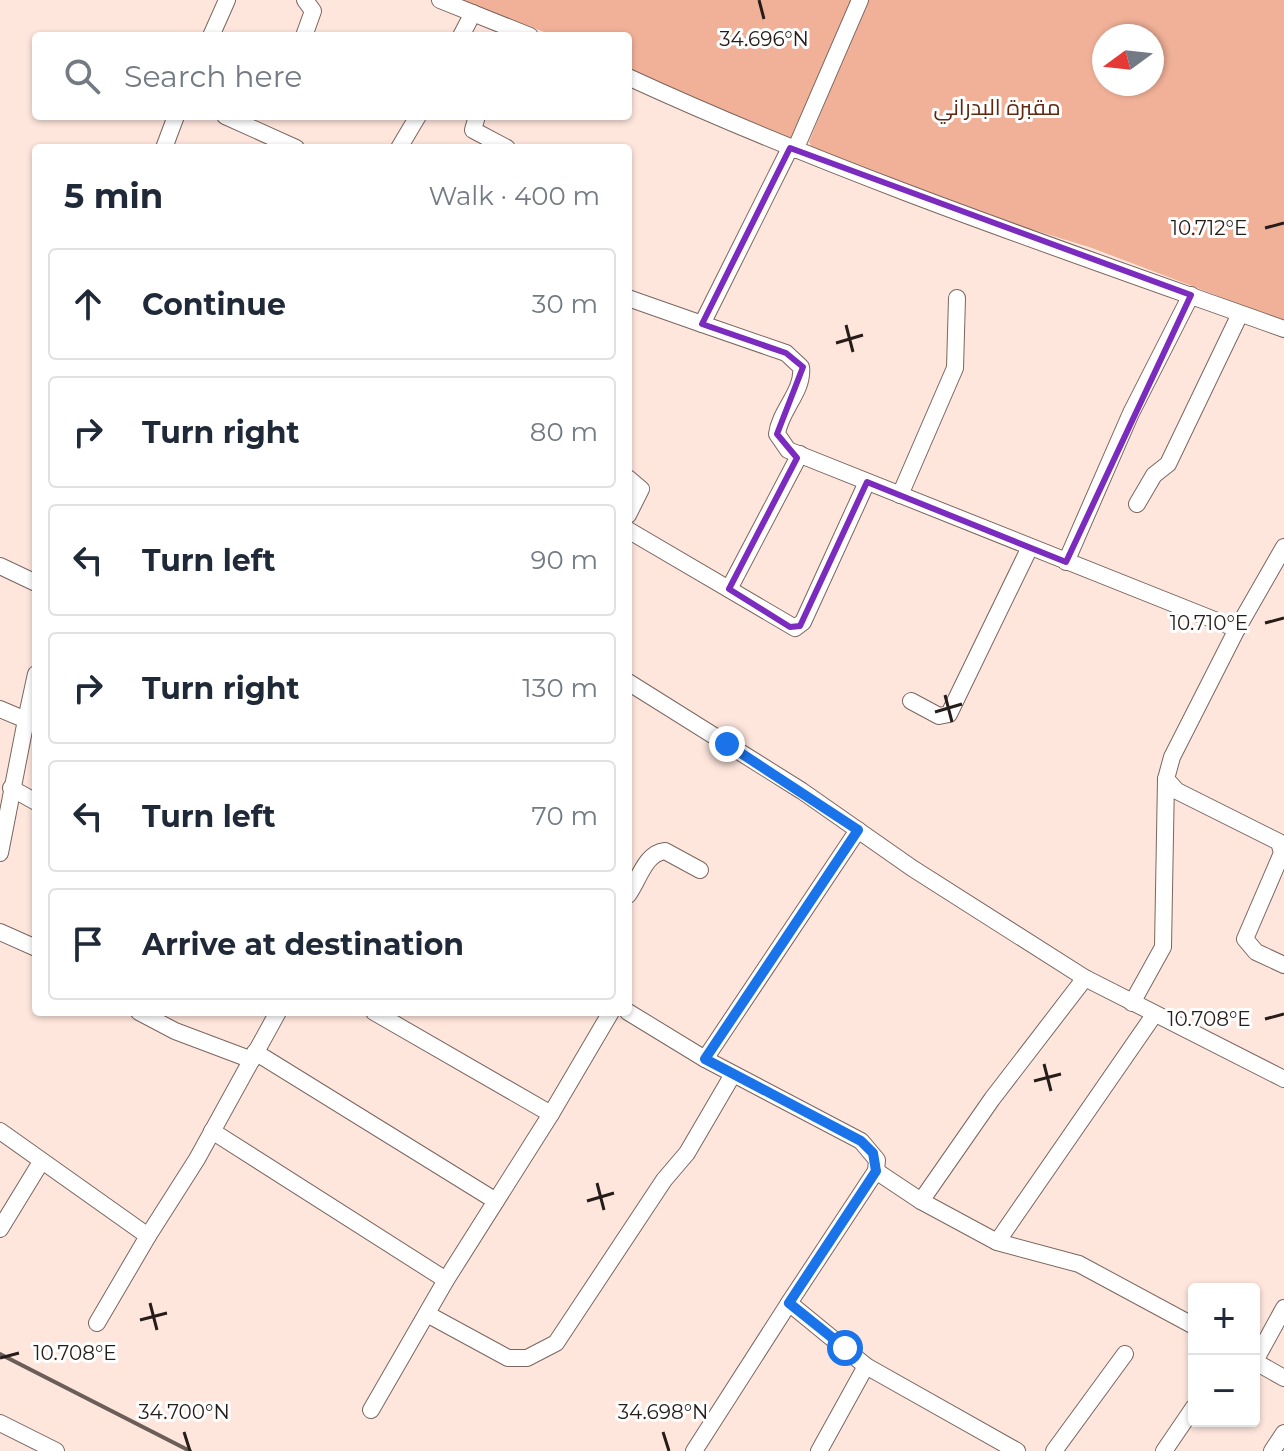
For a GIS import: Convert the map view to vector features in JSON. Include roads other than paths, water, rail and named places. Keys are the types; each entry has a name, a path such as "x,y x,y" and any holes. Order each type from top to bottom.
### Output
{"street":[{"path":"213,32 227,0"},
{"path":"305,0 312,6 313,16 306,32"},
{"path":"440,0 508,32"},
{"path":"702,324 793,149 860,0"},
{"path":"463,32 473,13"},
{"path":"632,79 793,149 921,200 1284,329"},
{"path":"166,144 174,120"},
{"path":"234,120 287,144"},
{"path":"401,144 416,120"},
{"path":"476,120 473,130 499,144"},
{"path":"1066,562 1131,413 1191,295"},
{"path":"900,495 955,368 957,298"},
{"path":"632,299 786,353 798,363 802,379 779,422 777,434 780,443 800,454 1237,629"},
{"path":"1137,504 1154,475 1168,464 1240,314"},
{"path":"729,589 800,454"},
{"path":"632,481 641,489 632,507"},
{"path":"632,532 790,627 800,626 867,482"},
{"path":"911,701 939,716 949,714 1030,547"},
{"path":"1132,1003 1163,947 1166,779 1172,757 1237,629 1284,547"},
{"path":"0,566 32,581"},
{"path":"632,685 1085,978 1284,1079"},
{"path":"0,709 31,722 11,788 0,853"},
{"path":"1166,779 1177,791 1279,842 1282,853 1245,939 1256,952 1284,965"},
{"path":"11,788 32,800"},
{"path":"705,1059 858,830"},
{"path":"632,888 649,858 659,851 665,851 700,870"},
{"path":"0,932 32,946"},
{"path":"921,1201 992,1099 1085,978"},
{"path":"632,1014 732,1076 861,1141 873,1153 876,1171 694,1451"},
{"path":"997,1242 1154,1015"},
{"path":"147,1016 175,1031 254,1056 496,1201"},
{"path":"97,1323 212,1131 276,1016"},
{"path":"381,1016 551,1114"},
{"path":"371,1410 446,1280 609,1016"},
{"path":"427,1314 508,1358 527,1358 556,1343 664,1180 687,1153 732,1076"},
{"path":"0,1131 148,1236"},
{"path":"212,1131 446,1280"},
{"path":"0,1229 41,1162"},
{"path":"876,1171 921,1201 997,1242 1079,1264 1188,1323"},
{"path":"789,1303 866,1366 1017,1451"},
{"path":"1257,1355 1284,1308"},
{"path":"1054,1451 1125,1354"},
{"path":"1260,1364 1284,1378"},
{"path":"819,1451 866,1366"},
{"path":"1164,1451 1188,1416"},
{"path":"0,1423 56,1451"},
{"path":"1272,1451 1284,1433"}],"railway":[{"path":"0,1354 190,1451"}],"park label":[{"name":"مقبرة البدراني","path":"997,107"}]}
